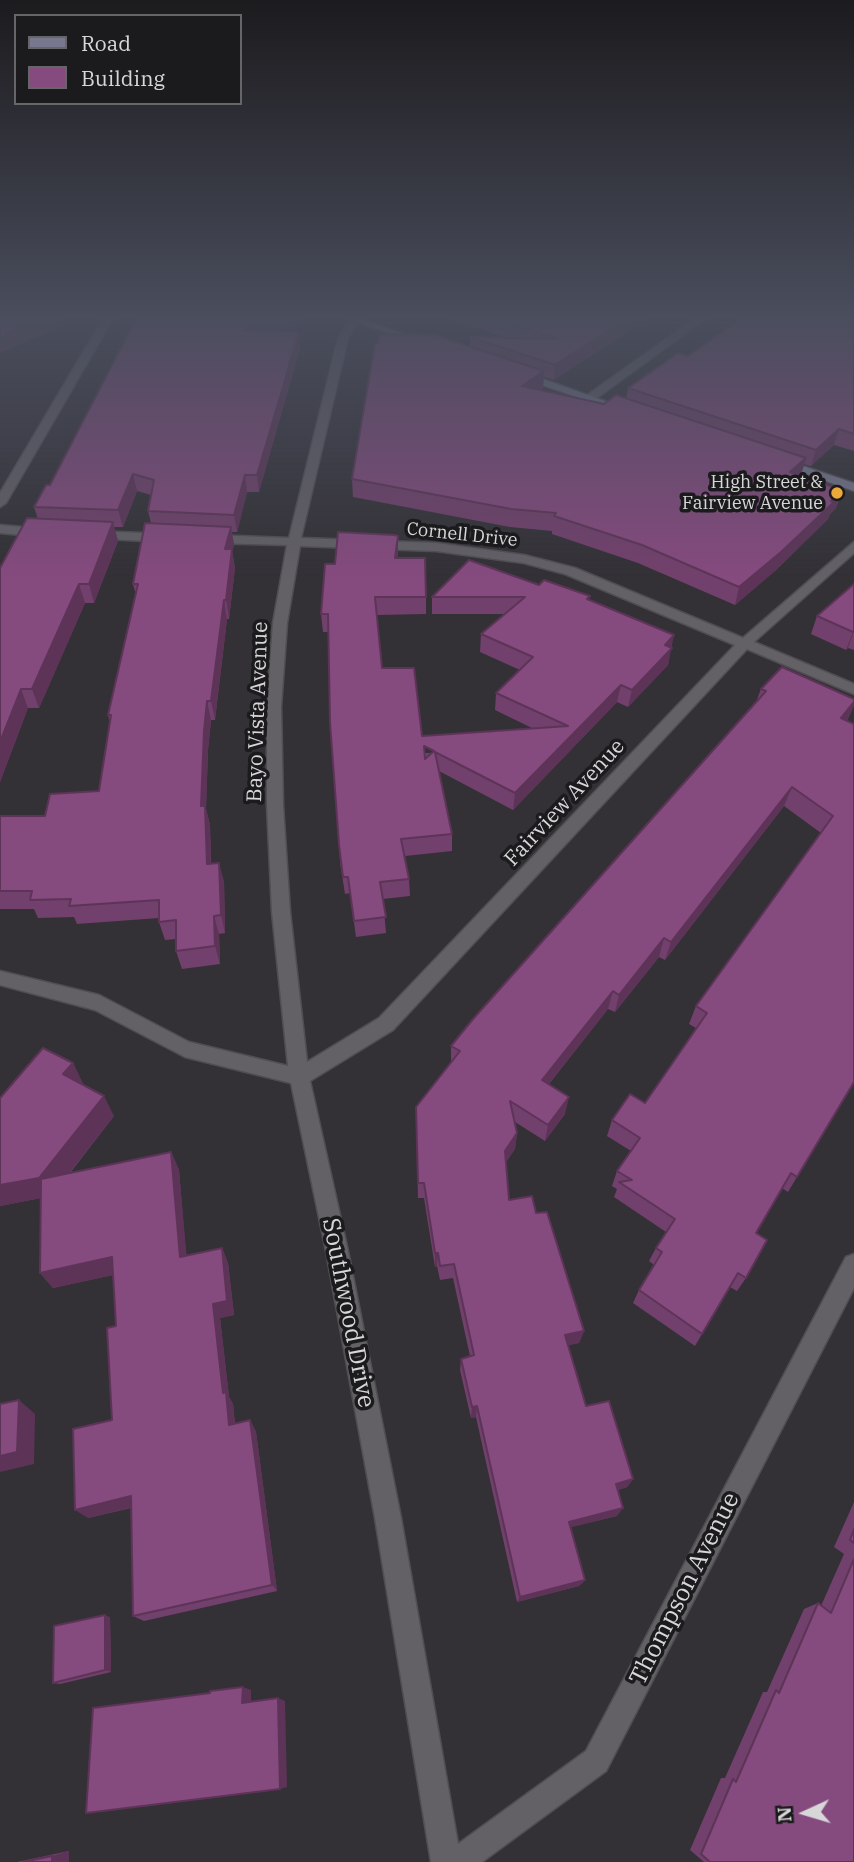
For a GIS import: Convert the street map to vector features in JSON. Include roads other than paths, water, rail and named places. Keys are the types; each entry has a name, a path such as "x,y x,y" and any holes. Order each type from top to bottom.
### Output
{"main road":[{"path":"608,404 641,415"},
{"path":"769,458 854,487"}],"street":[{"path":"0,503 58,404"},
{"name":"Bayo Vista Avenue","path":"299,1077 281,912 274,707 280,623 294,543 328,404"},
{"name":"Cornell Drive","path":"0,529 70,534 436,547 524,559 570,571 854,689"},
{"name":"Fairview Avenue","path":"299,1077 386,1024 744,643 854,546"},
{"path":"0,978 99,1003 185,1049 299,1077"},
{"name":"Southwood Drive","path":"299,1077 337,1251 388,1518 446,1862"},
{"name":"Thompson Avenue","path":"457,1862 596,1761 854,1265"}],"place":[{"name":"High Street & Fairview Avenue","path":"837,493"}]}
